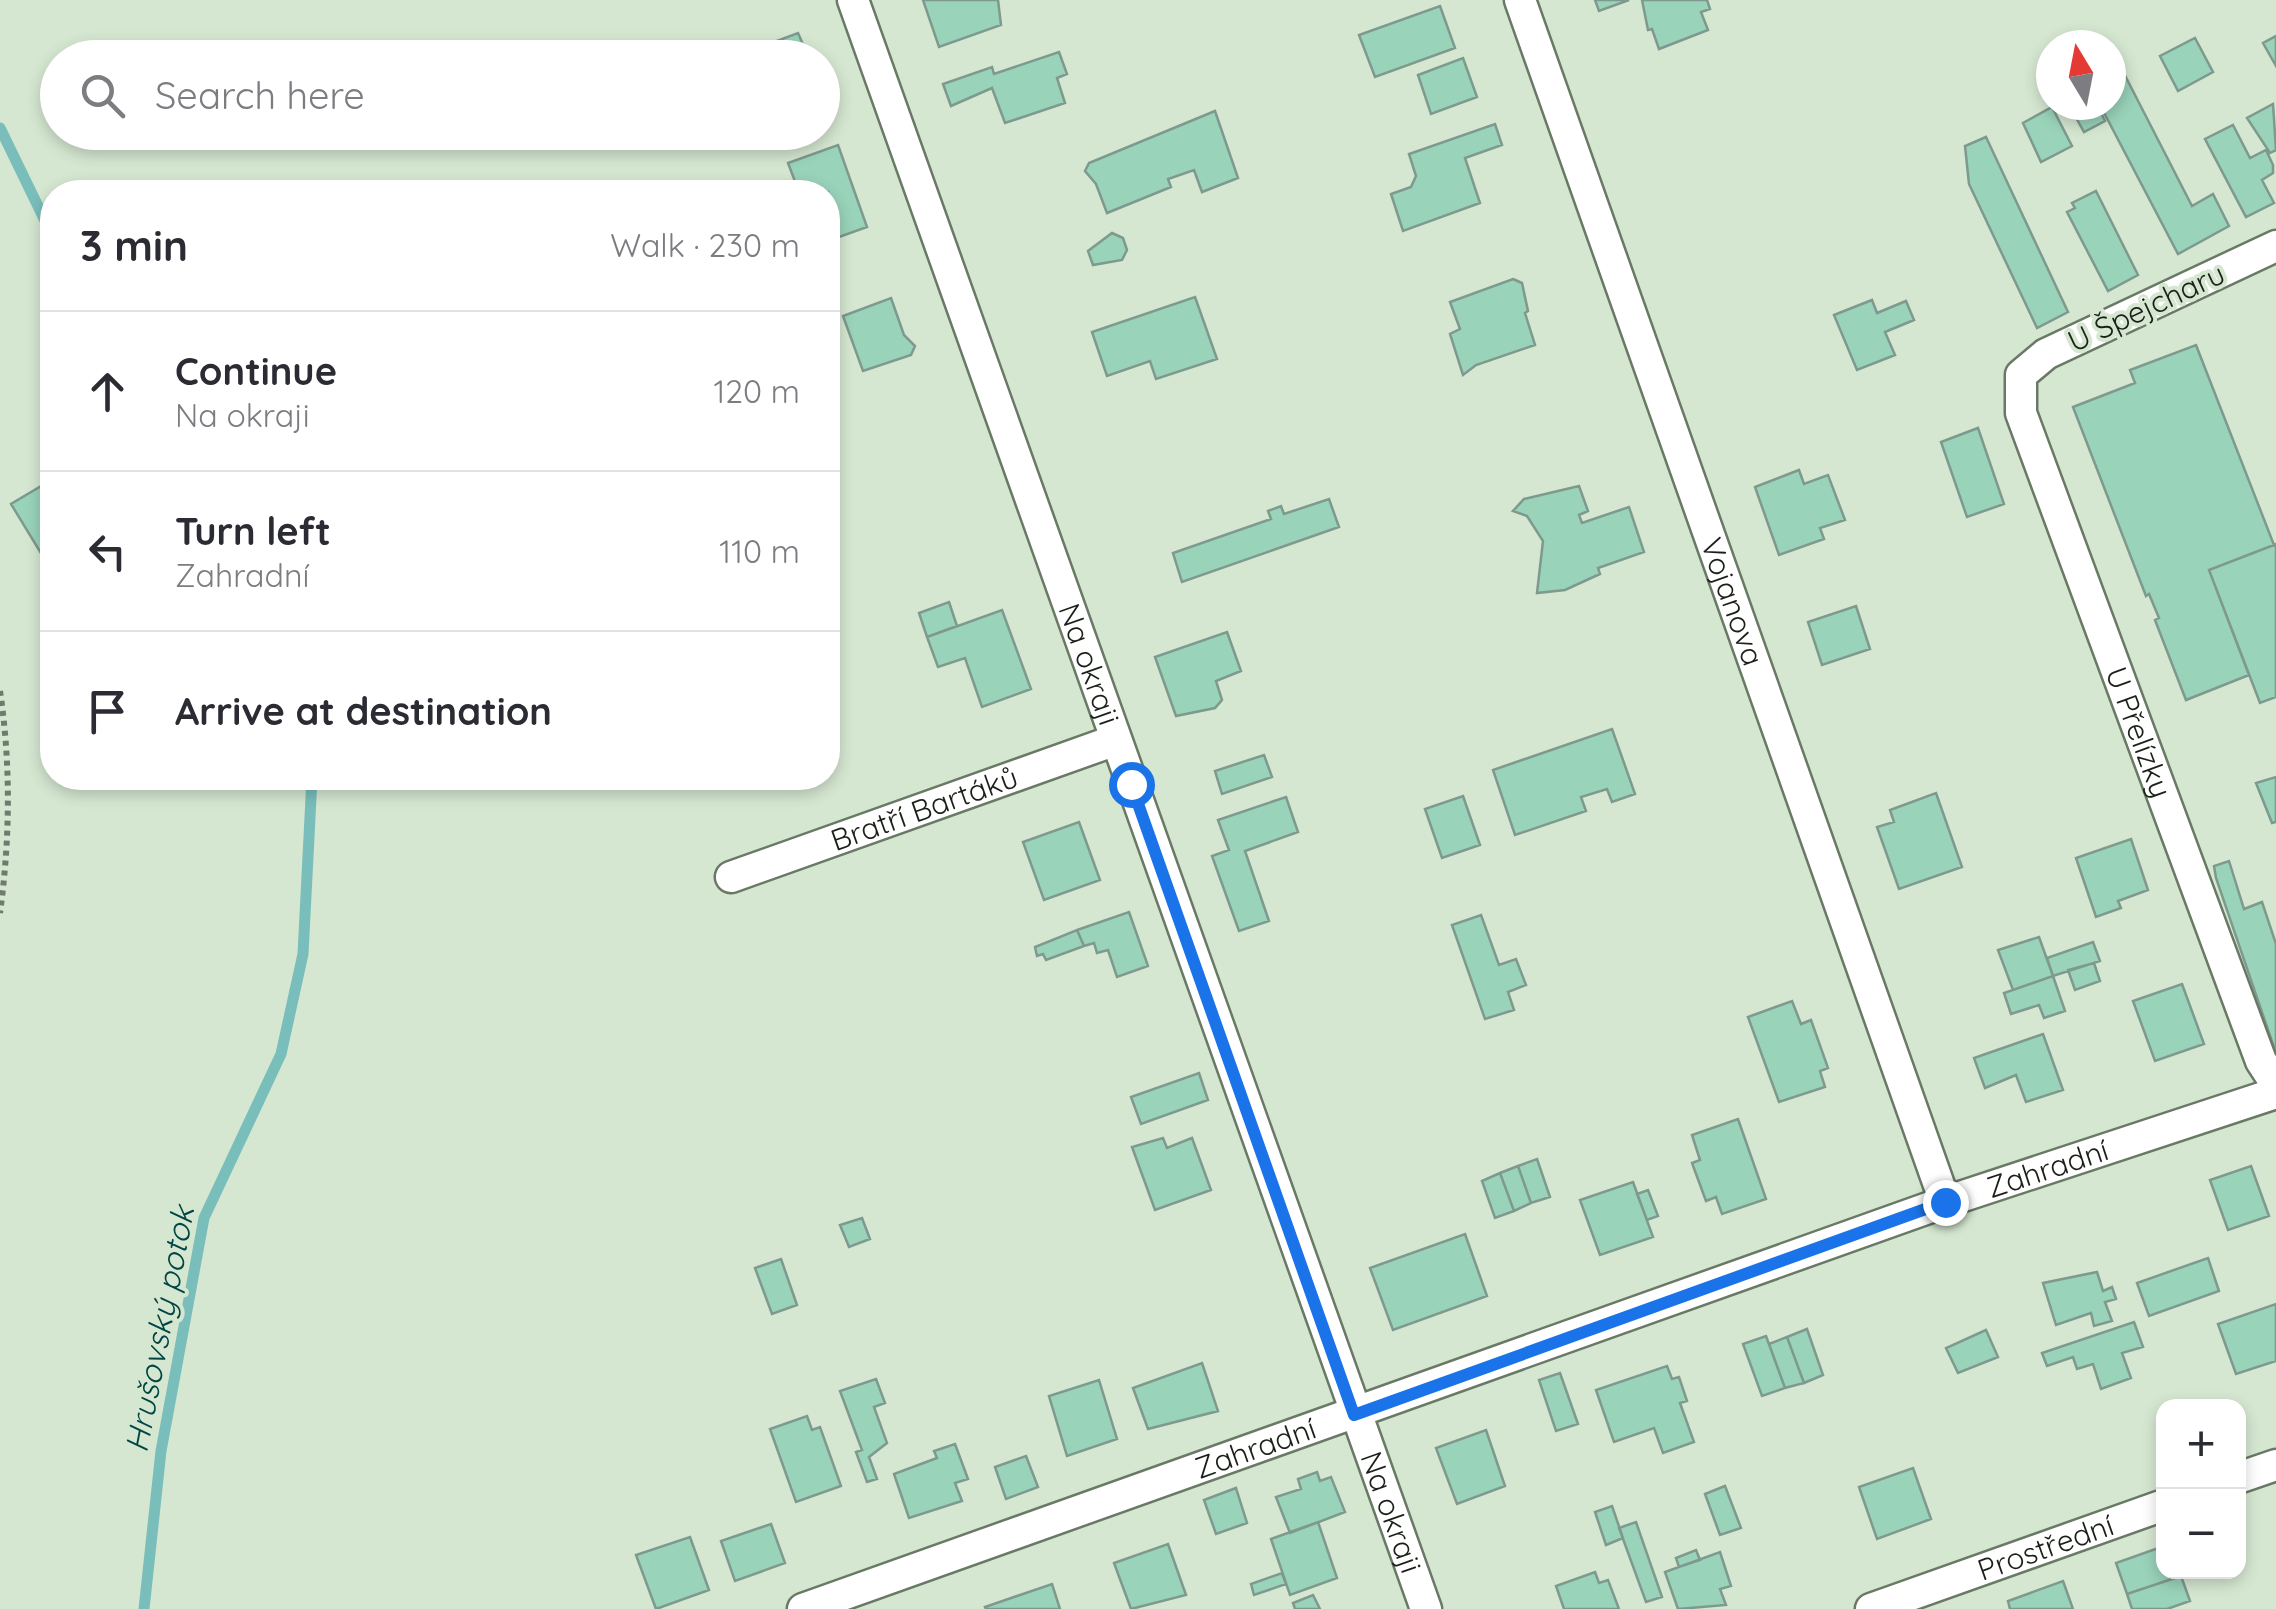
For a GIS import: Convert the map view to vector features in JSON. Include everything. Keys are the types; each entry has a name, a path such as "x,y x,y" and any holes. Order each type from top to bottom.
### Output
{"street":[{"name":"Na okraji","path":"853,0 1426,1609"},
{"name":"Vojanova","path":"1520,0 1945,1202"},
{"name":"U Špejcharu","path":"2021,375 2046,354 2276,246"},
{"name":"U Přelízky","path":"2021,375 2020,413 2261,1061 2276,1084"},
{"name":"Bratří Bartáků","path":"731,877 1116,740"},
{"name":"Zahradní","path":"803,1609 1945,1202 2276,1093"},
{"path":"2246,1475 2276,1464"},
{"name":"Prostřední","path":"1871,1609 2156,1508"}],"path":[{"path":"0,691 8,740 8,856 0,913"}],"building":[{"path":"923,0 998,0 1001,25 939,47"},
{"path":"1595,0 1629,0 1599,11"},
{"path":"1642,0 1707,0 1710,9 1701,12 1708,30 1659,49 1652,29 1648,30"},
{"path":"1440,6 1455,48 1375,77 1359,35"},
{"path":"798,33 801,40 779,40"},
{"path":"2276,36 2276,66 2263,43"},
{"path":"2195,38 2213,72 2178,91 2160,56"},
{"path":"1059,52 1067,74 1057,78 1065,103 1005,123 992,88 951,106 943,84 992,67 994,74"},
{"path":"1463,58 1477,97 1431,114 1418,75"},
{"path":"2126,77 2192,206 2213,194 2229,226 2178,254 2108,120 2126,120"},
{"path":"2273,104 2276,150 2270,153 2247,118"},
{"path":"1215,111 1238,178 1202,192 1194,170 1168,179 1171,187 1107,213 1096,184 1085,171 1089,163"},
{"path":"2036,116 2036,120 2059,120 2072,146 2041,162 2023,123"},
{"path":"2077,120 2104,120 2105,121 2084,132"},
{"path":"1495,124 1502,145 1465,158 1480,203 1403,231 1391,194 1411,187 1416,176 1409,154"},
{"path":"2233,125 2250,158 2266,150 2273,165 2273,173 2262,180 2274,203 2246,217 2205,139"},
{"path":"1986,137 2068,312 2037,328 1969,184 1965,146"},
{"path":"824,150 840,150 867,227 840,237 840,180 794,180 788,163"},
{"path":"2096,191 2138,275 2108,291 2067,212 2075,208 2072,203"},
{"path":"1112,233 1123,238 1127,250 1122,260 1093,265 1088,251"},
{"path":"1513,279 1522,283 1528,311 1525,313 1535,345 1476,365 1463,375 1450,334 1460,329 1450,302"},
{"path":"1195,297 1217,359 1156,379 1150,361 1107,376 1092,332"},
{"path":"891,298 904,335 915,346 911,355 863,371 843,316"},
{"path":"1872,300 1877,313 1906,301 1914,320 1885,332 1895,355 1857,370 1834,315"},
{"path":"2196,345 2274,545 2209,570 2249,675 2186,700 2155,620 2159,618 2149,594 2146,596 2073,407 2135,383 2130,370"},
{"path":"1978,428 2004,504 1967,517 1941,442"},
{"path":"1799,470 1804,484 1828,475 1845,520 1820,528 1824,539 1779,555 1755,487"},
{"path":"1579,486 1588,511 1579,515 1582,523 1629,507 1644,552 1598,568 1600,574 1565,590 1537,593 1543,541 1527,516 1513,511 1524,499"},
{"path":"40,487 40,552 11,504"},
{"path":"1329,499 1339,527 1182,582 1173,553 1271,519 1268,511 1281,506 1284,514"},
{"path":"2276,544 2276,697 2260,703 2209,570"},
{"path":"949,602 957,626 927,637 919,613"},
{"path":"1856,606 1870,649 1822,665 1808,622"},
{"path":"1002,610 1031,689 982,707 965,658 938,667 927,637"},
{"path":"1227,632 1241,671 1216,681 1222,700 1215,708 1176,716 1155,657"},
{"path":"1612,729 1635,794 1612,802 1607,789 1581,797 1586,811 1515,835 1493,770"},
{"path":"1264,755 1272,777 1222,794 1215,771"},
{"path":"2276,777 2276,822 2272,823 2256,783"},
{"path":"1936,793 1962,867 1899,889 1877,827 1894,822 1890,810"},
{"path":"1463,796 1480,845 1442,858 1425,809"},
{"path":"1286,797 1298,832 1245,851 1269,921 1239,931 1212,856 1229,850 1218,820"},
{"path":"1079,822 1100,880 1044,900 1023,842"},
{"path":"2131,839 2148,890 2118,901 2121,908 2096,917 2076,858"},
{"path":"2229,861 2244,909 2262,902 2276,944 2276,1053 2216,878 2214,866"},
{"path":"1129,912 1148,966 1117,977 1108,950 1097,953 1094,943 1084,946 1077,930"},
{"path":"1481,915 1499,965 1516,959 1526,985 1508,992 1514,1010 1485,1019 1452,925"},
{"path":"1077,930 1084,946 1046,960 1043,954 1037,956 1035,947"},
{"path":"2039,937 2053,976 2013,990 1998,950"},
{"path":"2093,942 2100,961 2053,976 2047,958"},
{"path":"2094,963 2100,981 2075,990 2068,970"},
{"path":"2053,976 2065,1011 2044,1018 2039,1005 2011,1014 2004,993"},
{"path":"2182,984 2204,1044 2155,1061 2133,1001"},
{"path":"1792,1001 1801,1024 1811,1020 1828,1068 1820,1071 1825,1087 1779,1102 1748,1017"},
{"path":"2043,1034 2063,1090 2026,1102 2016,1075 1985,1088 1974,1058"},
{"path":"1199,1073 1208,1100 1141,1124 1131,1097"},
{"path":"1738,1119 1766,1199 1722,1214 1716,1197 1706,1201 1692,1163 1700,1160 1692,1135"},
{"path":"1163,1138 1167,1148 1192,1138 1211,1190 1155,1210 1132,1147"},
{"path":"1537,1159 1550,1197 1531,1203 1518,1166"},
{"path":"1518,1166 1531,1203 1514,1211 1500,1173"},
{"path":"2251,1166 2269,1216 2228,1230 2210,1180"},
{"path":"1500,1173 1514,1211 1495,1218 1482,1181"},
{"path":"1633,1182 1653,1237 1600,1255 1580,1200"},
{"path":"1648,1190 1658,1216 1647,1220 1637,1194"},
{"path":"862,1218 870,1239 849,1247 840,1225"},
{"path":"1465,1234 1487,1296 1393,1330 1370,1268"},
{"path":"2208,1258 2219,1291 2149,1316 2137,1283"},
{"path":"781,1259 797,1305 772,1314 755,1268"},
{"path":"2097,1272 2103,1291 2112,1287 2116,1299 2105,1302 2112,1321 2094,1326 2091,1313 2056,1325 2043,1283"},
{"path":"2276,1304 2276,1361 2236,1374 2218,1324"},
{"path":"2134,1322 2143,1347 2122,1353 2131,1378 2101,1389 2093,1364 2077,1369 2073,1357 2047,1366 2042,1353"},
{"path":"1807,1329 1823,1375 1804,1383 1787,1337"},
{"path":"1986,1330 1998,1357 1958,1373 1946,1348"},
{"path":"1766,1336 1785,1388 1762,1396 1743,1344"},
{"path":"1787,1337 1804,1383 1785,1388 1769,1344"},
{"path":"1202,1363 1218,1411 1148,1429 1133,1388"},
{"path":"1667,1366 1672,1379 1679,1377 1687,1401 1680,1403 1694,1442 1663,1453 1654,1428 1614,1442 1596,1390"},
{"path":"1560,1373 1578,1424 1556,1431 1539,1380"},
{"path":"876,1379 885,1403 874,1407 887,1443 869,1457 877,1479 867,1482 856,1452 862,1450 840,1391"},
{"path":"1099,1380 1117,1439 1067,1456 1049,1396"},
{"path":"807,1416 812,1430 820,1427 841,1486 796,1502 770,1429"},
{"path":"1486,1430 1505,1486 1457,1504 1436,1448"},
{"path":"955,1444 968,1479 955,1483 962,1501 909,1518 894,1474 937,1458 934,1451"},
{"path":"1026,1456 1038,1487 1006,1499 995,1467"},
{"path":"1913,1468 1931,1519 1877,1539 1859,1487"},
{"path":"1317,1472 1320,1481 1331,1477 1345,1512 1290,1533 1276,1497 1301,1489 1298,1479"},
{"path":"1725,1486 1741,1528 1720,1535 1705,1494"},
{"path":"1236,1488 1247,1523 1216,1534 1204,1500"},
{"path":"1612,1506 1623,1538 1606,1545 1595,1512"},
{"path":"1318,1522 1337,1578 1290,1595 1271,1539"},
{"path":"1636,1522 1662,1597 1646,1602 1619,1528"},
{"path":"771,1524 785,1563 735,1581 721,1541"},
{"path":"690,1537 709,1590 656,1609 636,1555"},
{"path":"1168,1544 1186,1595 1131,1609 1114,1563"},
{"path":"2156,1549 2156,1579 2172,1579 2127,1594 2116,1563"},
{"path":"1696,1550 1700,1560 1679,1567 1676,1558"},
{"path":"1720,1552 1731,1586 1720,1589 1726,1605 1678,1609 1665,1572"},
{"path":"1595,1572 1599,1583 1608,1580 1619,1609 1564,1609 1556,1586"},
{"path":"1282,1573 1286,1584 1254,1595 1251,1584"},
{"path":"2182,1579 2190,1601 2167,1609 2132,1609 2127,1594"},
{"path":"2063,1581 2073,1609 2010,1609 2008,1601"},
{"path":"1052,1584 1060,1609 985,1607"},
{"path":"1313,1595 1320,1609 1295,1609 1293,1603"}],"waterway":[{"name":"Hrušovský potok","path":"0,128 40,210"},
{"name":"Hrušovský potok","path":"144,1609 161,1451 204,1218 281,1054 303,954 311,790"}],"route":[{"path":"1131,784 1354,1415 1945,1202"}]}
